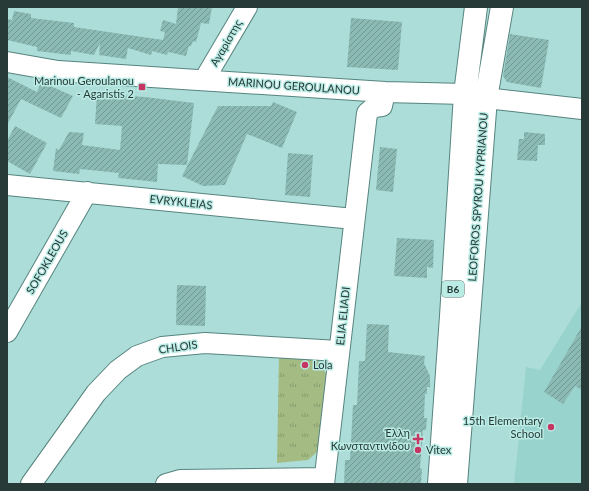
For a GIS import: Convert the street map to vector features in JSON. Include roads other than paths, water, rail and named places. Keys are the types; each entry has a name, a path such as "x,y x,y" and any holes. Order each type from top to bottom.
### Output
{"main road":[{"name":"LEOFOROS SPYROU KYPRIANOU","path":"439,484 452,316 465,94 476,7"},
{"name":"LEOFOROS SPYROU KYPRIANOU","path":"456,484 486,98 502,7"}],"street":[{"name":"Αγαρίστης","path":"204,80 247,7"},
{"name":"MARINOU GEROULANOU","path":"7,62 58,71 385,92 465,94 486,98 582,109"},
{"name":"ELIA ELIADI","path":"324,481 367,113 374,107 382,106 385,92"},
{"name":"EVRYKLEIAS","path":"7,185 354,219"},
{"name":"SOFOKLEOUS","path":"7,332 87,192"},
{"name":"CHLOIS","path":"31,484 96,393 118,370 137,356 162,347 205,343 339,351"},
{"path":"166,484 180,480 324,481"}],"place":[{"name":"Marinou Geroulanou - Agaristis 2","path":"142,87"},
{"name":"Lola","path":"305,365"},
{"name":"15th Elementary School","path":"551,427"},
{"name":"Έλλη Κωνσταντινίδου","path":"418,439"},
{"name":"Vitex","path":"418,450"}]}
